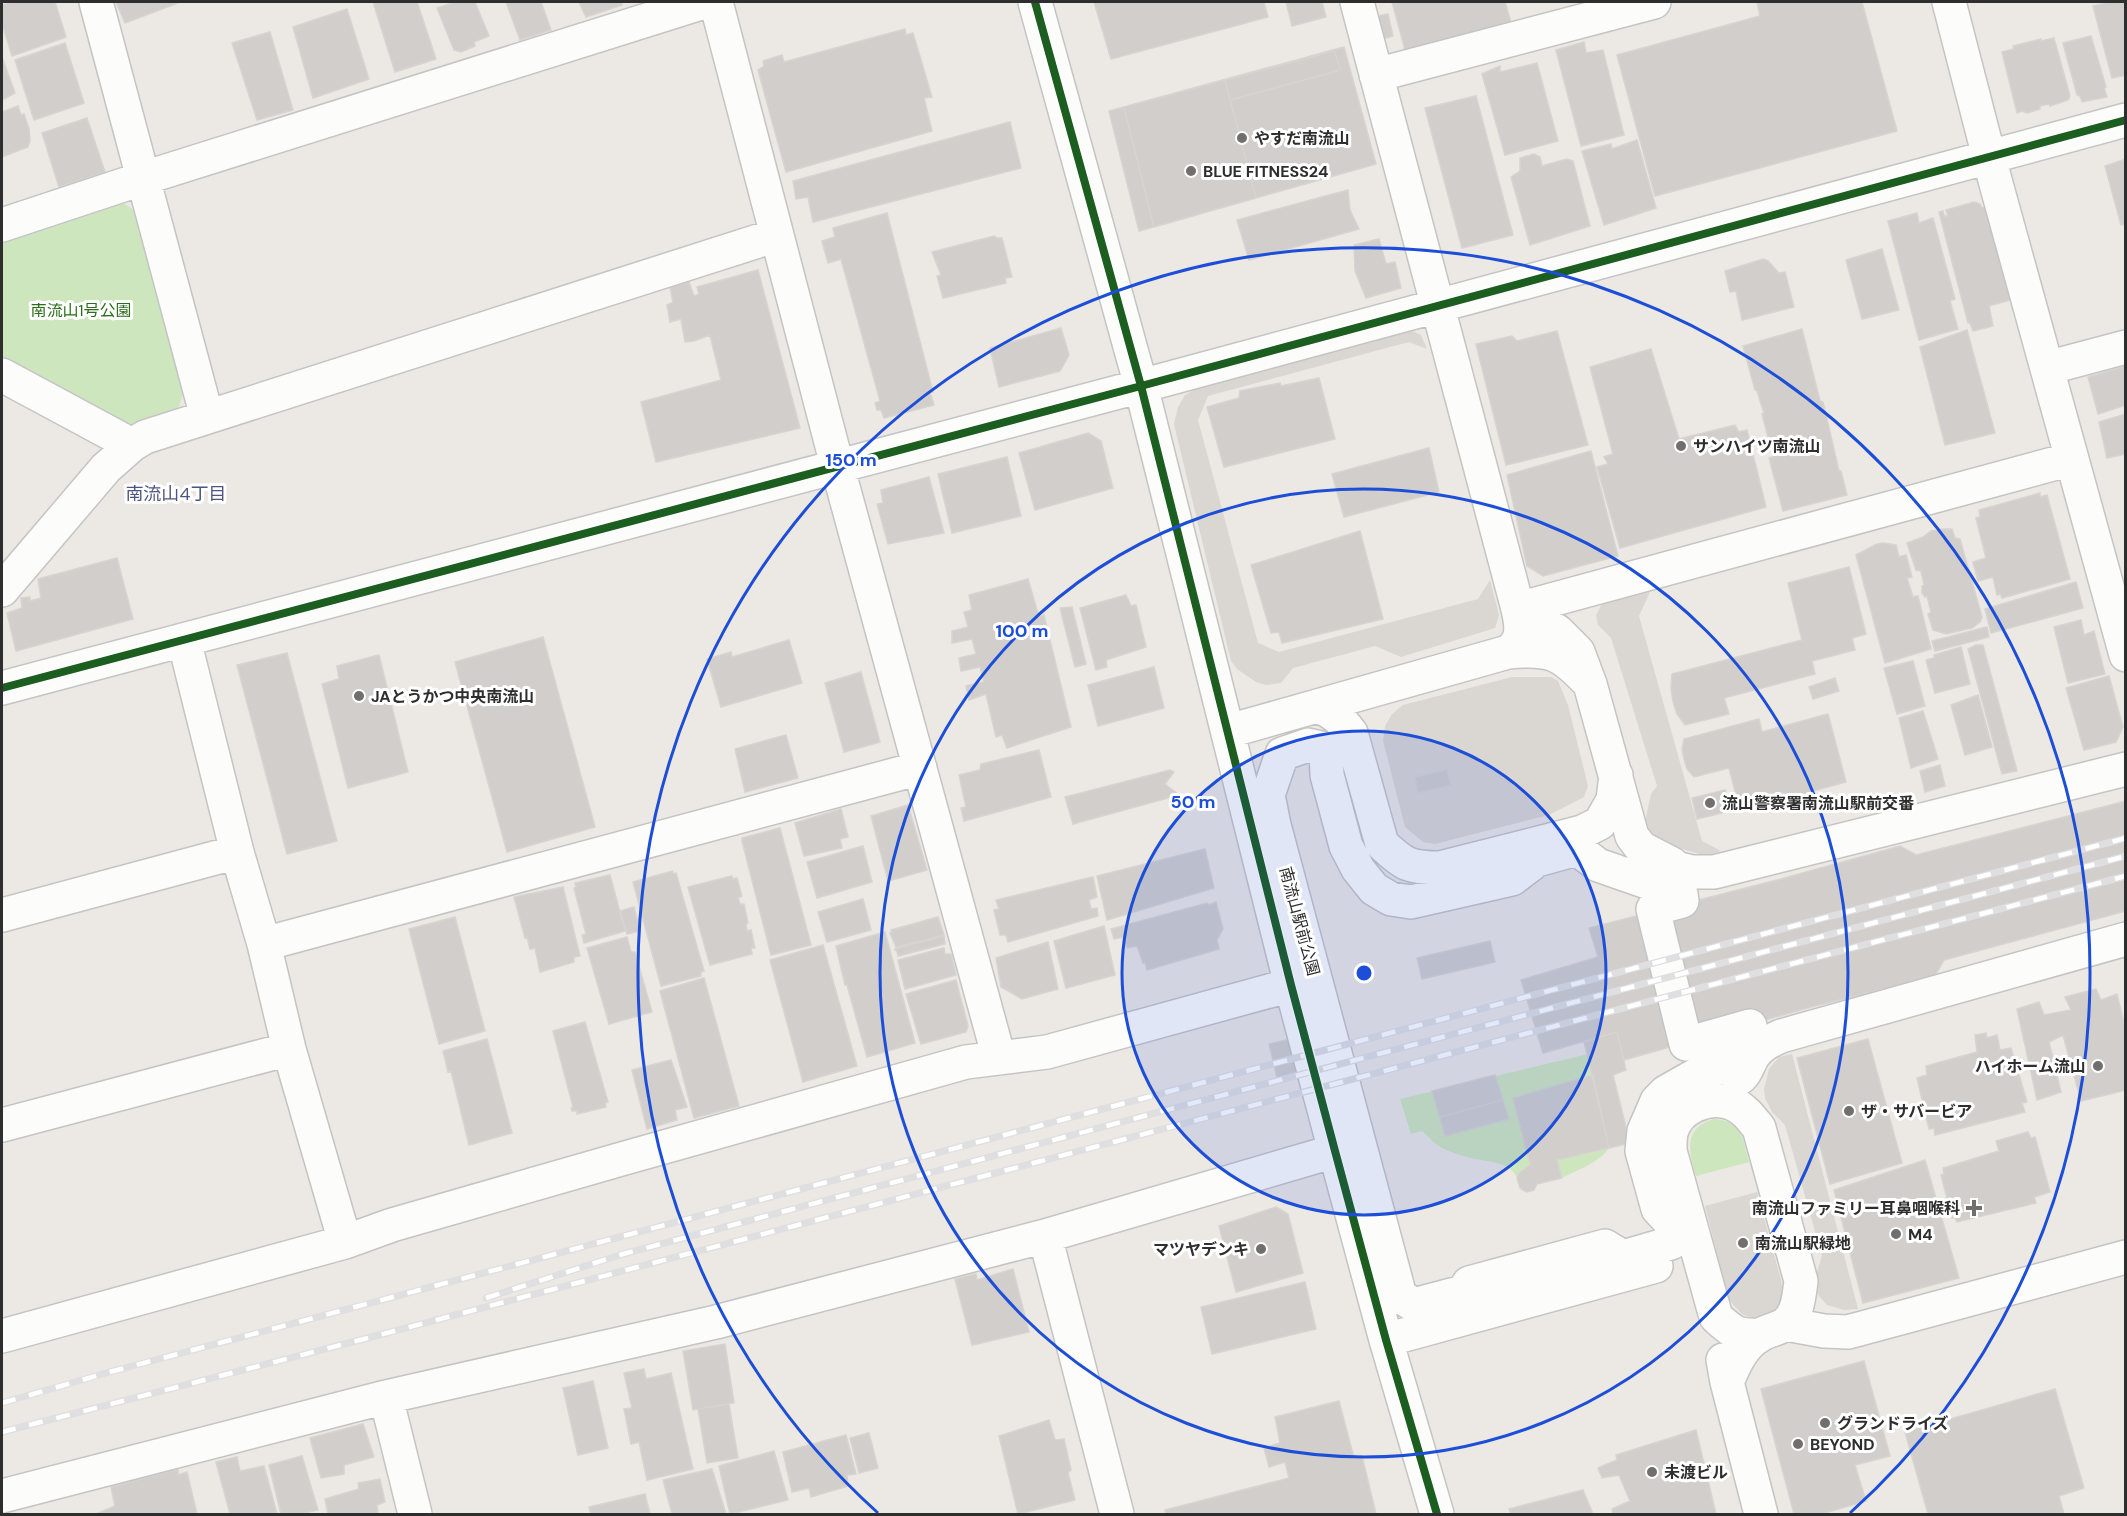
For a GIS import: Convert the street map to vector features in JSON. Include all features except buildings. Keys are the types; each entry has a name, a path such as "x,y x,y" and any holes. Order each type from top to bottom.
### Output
{"street":[{"path":"96,2 207,417"},
{"path":"2,225 144,178 704,2"},
{"path":"716,2 837,465 999,1058"},
{"path":"1035,2 1141,386 1291,985 1335,1151 1386,1340 1437,1515"},
{"path":"1357,2 1522,626 1516,646 1508,652"},
{"path":"1376,75 1654,2"},
{"path":"1949,2 2071,459 2114,560 2126,654"},
{"path":"2,688 1141,386 2126,120"},
{"path":"2,590 106,468 132,445 145,437 777,235"},
{"path":"2048,368 2126,347"},
{"path":"2,375 132,445"},
{"path":"1518,609 2071,459"},
{"path":"1518,609 1557,631 1578,652 1617,775 1632,836 1641,848 1692,873"},
{"path":"184,640 237,852 264,944 289,1049 345,1242"},
{"path":"1229,731 1508,652 1545,651 1569,661 1590,684"},
{"path":"1372,690 1359,703 1352,718 1351,733 1382,844 1396,857 1416,868 1440,868 1582,832 1600,823 1613,800 1617,775"},
{"path":"1317,706 1340,718 1351,733"},
{"name":"南流山駅前公園","path":"1308,745 1326,749 1327,776 1347,846 1358,869 1374,889 1391,899 1411,902 1512,879 1537,860 1577,849 1598,865 1681,894 1682,901 1653,909 1686,1044 1750,1026 1744,1032 1733,1048 1727,1066 1696,1075 1666,1092 1657,1101 1644,1131 1642,1151 1658,1209 1673,1225 1675,1234 1671,1243 1623,1257 1605,1246 1468,1283 1463,1292 1413,1305 1407,1302 1400,1296 1268,795 1282,754 1308,745"},
{"path":"264,944 920,768"},
{"path":"1582,832 1602,845 1626,856 1692,873 1714,872 2126,769"},
{"path":"2,915 237,852"},
{"path":"1761,1515 1727,1382 1716,1317 1670,1151 1671,1132 1677,1120 1686,1110 1703,1102 1743,1076 1752,1056 1764,1044 1781,1036 2126,939"},
{"path":"2,1336 345,1242 392,1225 955,1065 1047,1052 1291,985"},
{"path":"2,1125 289,1049"},
{"path":"1743,1076 1801,1281 1812,1301 1830,1320 1848,1332"},
{"path":"1703,1102 1719,1100 1732,1103 1746,1112 1759,1128"},
{"path":"2,1496 386,1397 716,1322 1045,1236 1335,1151"},
{"path":"1045,1236 1117,1515"},
{"path":"1386,1340 1698,1255"},
{"path":"1716,1317 1742,1336 1772,1330 1848,1332 2126,1257"},
{"path":"1727,1382 1743,1349 1794,1314 1799,1300 1801,1281"},
{"path":"386,1397 415,1515"}],"green space":[{"name":"南流山1号公園","path":"120,201 139,213 184,390 177,413 132,429 2,358 2,239"},
{"path":"1588,1054 1593,1075 1513,1098 1530,1165 1519,1173 1517,1178 1514,1172 1504,1165 1444,1149 1422,1131 1411,1134 1400,1099"},
{"path":"1714,1119 1724,1120 1736,1127 1743,1139 1749,1162 1696,1176 1690,1149 1693,1134 1704,1123"},
{"path":"1609,1148 1594,1162 1562,1178 1557,1160"}],"shaded area":[{"path":"1406,331 1421,335 1427,349 1409,342 1208,396 1198,420 1258,643 1279,652 1478,599 1490,580 1499,615 1495,628 1401,657 1375,646 1293,668 1281,683 1266,685 1256,682 1237,669 1231,661 1174,424 1178,407 1185,395 1196,389"},
{"path":"1650,592 1639,616 1702,841 1721,851 1706,856 1652,840 1646,825 1646,817 1651,794 1657,786 1611,638 1598,625 1596,615 1602,604"},
{"path":"1512,677 1551,677 1558,681 1568,705 1588,786 1584,797 1549,815 1435,844 1423,842 1405,827 1383,741 1385,726 1392,714 1403,705"},
{"path":"1792,1054 1858,1309 1844,1310 1827,1305 1819,1296 1815,1285 1822,1256 1785,1125 1772,1112 1765,1098 1764,1089 1769,1069 1779,1057"},
{"name":"南流山駅緑地","path":"1757,1192 1783,1295 1778,1310 1757,1320 1742,1314 1729,1300 1705,1206"}],"railway":[{"path":"2,1403 106,1373 2126,838"},
{"path":"486,1298 623,1254 2126,856"},
{"path":"2,1432 2126,876"}],"cycle path":[{"path":"1035,2 1141,386 1291,985 1335,1151 1386,1340 1437,1514"},
{"path":"2,688 1141,386 2126,120"}],"place":[{"name":"やすだ南流山","path":"1242,138"},
{"name":"BLUE FITNESS24","path":"1191,171"},
{"name":"サンハイツ南流山","path":"1681,446"},
{"name":"JAとうかつ中央南流山","path":"359,696"},
{"name":"流山警察署南流山駅前交番","path":"1710,803"},
{"name":"ハイホーム流山","path":"2098,1066"},
{"name":"ザ・サバービア","path":"1849,1111"},
{"name":"南流山ファミリー耳鼻咽喉科","path":"1974,1208"},
{"name":"M4","path":"1896,1234"},
{"name":"南流山駅緑地","path":"1743,1243"},
{"name":"マツヤデンキ","path":"1261,1249"},
{"name":"グランドライズ","path":"1825,1423"},
{"name":"BEYOND","path":"1798,1444"},
{"name":"未渡ビル","path":"1652,1472"}],"district":[{"name":"南流山4丁目","path":"176,494"}]}
